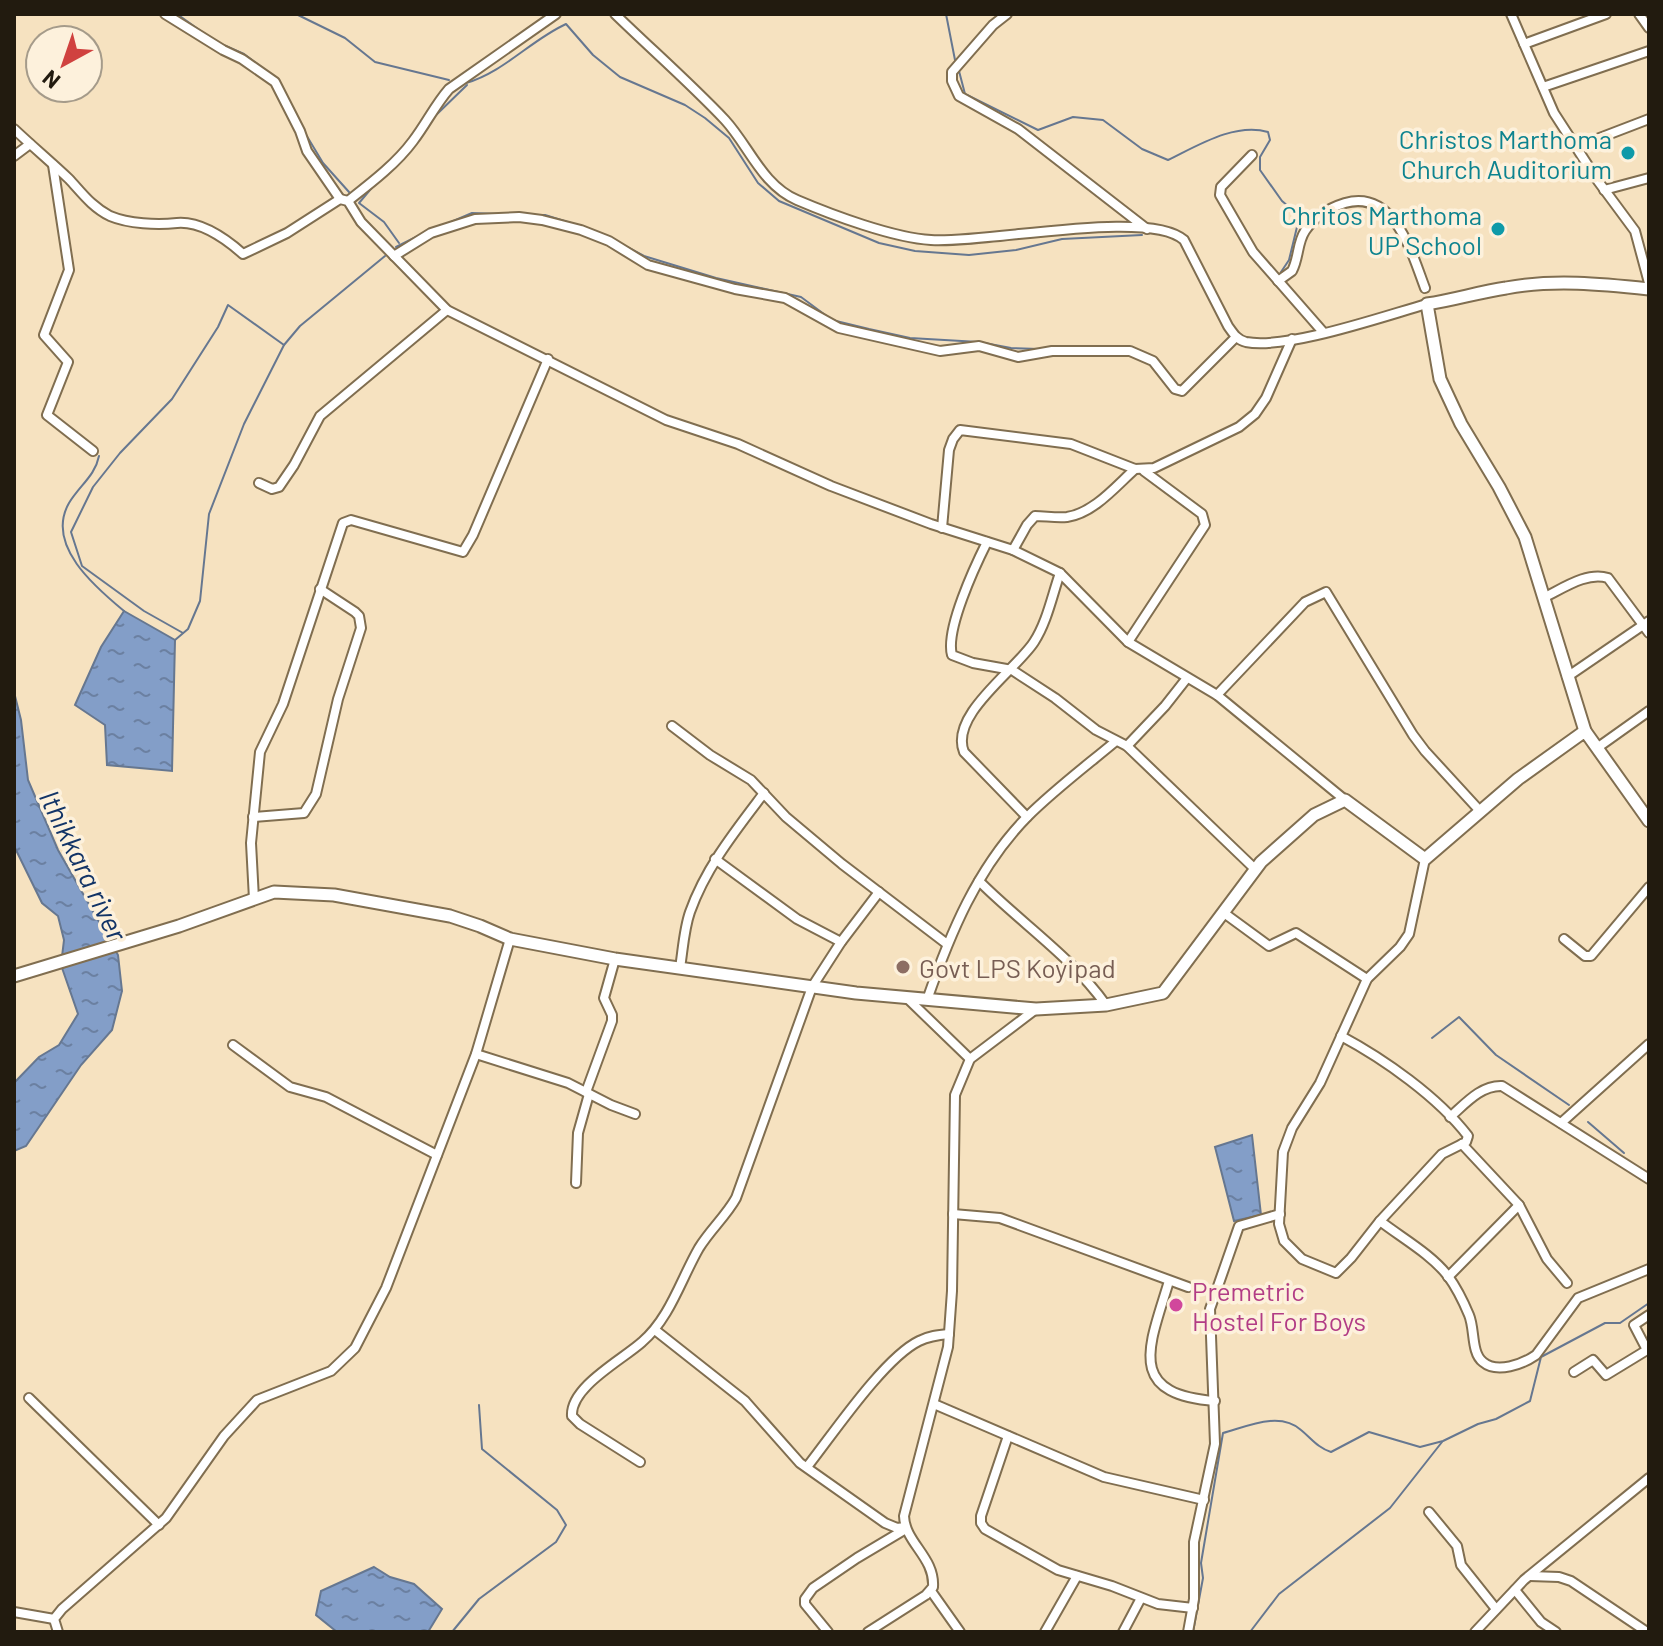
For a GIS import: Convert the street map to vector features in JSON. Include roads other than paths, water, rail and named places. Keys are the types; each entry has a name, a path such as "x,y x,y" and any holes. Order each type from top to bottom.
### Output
{"street":[{"path":"165,14 275,82 307,151 361,222 447,310 666,420 738,444 831,486 942,528 1013,550 1060,573 1128,642 1217,695 1345,800 1425,859"},
{"path":"14,129 92,206 113,217 191,225 213,232 243,254 287,233 368,186 414,141 438,101 449,89 556,14"},
{"path":"615,14 727,122 764,173 795,199 878,228 928,240 965,241 1102,226 1171,232 1184,240 1236,337 1245,342 1292,339 1507,287 1597,283 1649,286 1635,231 1554,113 1511,14"},
{"path":"1007,14 993,25 952,72 955,89 972,105 1018,129 1148,229"},
{"path":"1524,44 1606,14"},
{"path":"1639,14 1649,28"},
{"path":"1543,87 1649,51"},
{"path":"1576,147 1649,119"},
{"path":"14,156 30,144"},
{"path":"1252,155 1221,187 1220,195 1253,252 1323,332"},
{"path":"53,165 69,270 44,335 66,357 68,367 47,415 93,451"},
{"path":"1604,190 1649,178"},
{"path":"1278,281 1292,271 1299,243 1317,217 1333,207 1366,202 1377,206 1401,228 1425,288"},
{"path":"394,256 431,233 475,219 519,217 542,220 609,241 648,265 735,289 785,298 839,328 940,351 979,346 1018,357 1052,351 1130,351 1153,361 1179,391 1185,390 1236,337"},
{"path":"1427,304 1440,379 1461,424 1525,537 1585,731 1649,821"},
{"path":"259,483 272,489 279,487 320,416 447,310"},
{"path":"1013,550 1035,516 1077,514 1093,506 1140,470 1197,449 1239,427 1255,414 1266,398 1292,339"},
{"path":"254,899 251,843 260,752 283,704 340,529 346,520 459,552 466,549 548,359"},
{"path":"942,528 949,450 960,430 1071,444 1140,470 1202,514 1205,525 1128,642"},
{"path":"987,542 963,597 950,649 956,658 1012,670 1096,730 1127,746 1256,870"},
{"path":"1027,817 962,748 967,723 982,698 1012,670 1034,643 1060,573"},
{"path":"1543,598 1589,577 1602,576 1615,584 1646,622 1649,633"},
{"path":"253,817 304,813 316,794 338,699 361,622 355,612 320,589"},
{"path":"1217,695 1305,602 1326,592 1413,735 1480,811"},
{"path":"1567,677 1646,622"},
{"path":"1127,746 1187,678"},
{"path":"1597,748 1649,711"},
{"path":"672,726 710,755 751,780 786,817 947,944"},
{"path":"1341,1036 1380,1057 1468,1136 1466,1142 1442,1154 1336,1273 1302,1259 1290,1250 1281,1232 1285,1140 1320,1083 1341,1036 1367,979 1409,934 1425,859 1518,779 1585,731"},
{"path":"927,1000 947,944 990,862 1027,817 1116,741"},
{"path":"680,968 690,912 715,859 764,793"},
{"path":"14,976 274,892 334,895 450,916 510,939 615,959 812,987 1036,1009 1106,1005 1163,993 1261,862 1314,815 1345,800"},
{"path":"715,859 797,919 841,942"},
{"path":"979,881 1006,908 1065,956 1106,1005"},
{"path":"1564,939 1585,956 1591,956 1649,887"},
{"path":"640,1462 580,1424 572,1416 572,1405 582,1391 655,1330 699,1248 736,1198 812,987 879,892"},
{"path":"1224,913 1269,946 1296,933 1367,979"},
{"path":"54,1619 159,1525 224,1436 257,1400 331,1371 355,1348 386,1288 476,1054 510,939"},
{"path":"576,1183 578,1133 612,1021 604,998 615,959"},
{"path":"907,998 970,1059"},
{"path":"960,1632 931,1591 931,1567 906,1528 904,1516 949,1334 955,1095 970,1059 1036,1009"},
{"path":"1561,1123 1649,1044"},
{"path":"233,1045 290,1087 326,1097 437,1155"},
{"path":"476,1054 524,1067 635,1114"},
{"path":"1450,1117 1470,1099 1495,1086 1508,1089 1649,1180"},
{"path":"1462,1144 1519,1205 1547,1259 1567,1283"},
{"path":"1448,1277 1519,1205"},
{"path":"953,1214 1000,1218 1188,1287"},
{"path":"1188,1632 1193,1608 1194,1542 1215,1444 1210,1309 1235,1234 1244,1223 1280,1214"},
{"path":"1380,1221 1435,1263 1448,1277 1469,1315 1478,1357 1494,1367 1527,1361 1536,1355 1578,1298 1649,1269"},
{"path":"1169,1281 1150,1355 1152,1372 1157,1382 1172,1393 1191,1399 1215,1401"},
{"path":"1574,1372 1593,1360 1606,1375 1647,1350 1634,1325 1649,1315"},
{"path":"655,1330 745,1401 787,1450 807,1467 885,1523 906,1528"},
{"path":"807,1467 894,1359 918,1341 949,1334"},
{"path":"29,1398 159,1525"},
{"path":"934,1404 1104,1477 1204,1500"},
{"path":"1008,1436 981,1516 982,1526 1058,1570 1158,1604 1193,1608"},
{"path":"1475,1632 1530,1576 1649,1478"},
{"path":"1429,1512 1457,1546 1461,1565 1496,1609"},
{"path":"828,1632 805,1604 808,1593 906,1528"},
{"path":"1045,1632 1077,1576"},
{"path":"1530,1576 1559,1577 1571,1581 1647,1632"},
{"path":"1515,1590 1541,1622 1556,1632"},
{"path":"868,1632 931,1591"},
{"path":"1123,1632 1141,1598"},
{"path":"14,1612 54,1619"},
{"path":"54,1619 58,1632"}],"water":[{"path":"124,611 175,640 172,771 107,765 105,725 75,705 101,647"},
{"path":"14,692 21,720 28,780 58,850 118,955 122,991 112,1030 81,1065 26,1146 14,1151 14,1083 39,1057 59,1045 78,1014 61,965 64,940 58,916 42,903 14,846"},
{"path":"1252,1135 1261,1215 1234,1221 1215,1147"},
{"path":"374,1567 390,1577 414,1584 442,1609 428,1632 337,1632 316,1615 321,1591"}],"waterway":[{"path":"177,14 205,34"},
{"path":"296,14 345,38 375,62 449,80"},
{"path":"946,14 955,60"},
{"path":"466,83 505,64 566,24 593,55 620,77 685,105 705,118 729,138 758,183 779,201 879,243 915,251 969,255 1016,250 1062,239 1142,235"},
{"path":"221,44 244,54 273,76"},
{"path":"959,71 965,94 1038,130 1073,117 1103,120 1142,149 1168,160 1230,133 1243,130 1268,132 1270,140 1260,157 1260,170 1282,201 1294,211 1297,227 1289,260 1281,272"},
{"path":"278,80 299,120"},
{"path":"434,117 467,85"},
{"path":"305,133 323,163 349,192"},
{"path":"375,184 359,203 384,222 399,243"},
{"path":"444,225 472,213 499,214"},
{"path":"534,215 545,215 574,224"},
{"path":"396,247 420,235"},
{"path":"627,247 644,256 716,278 801,297 832,320 910,338 1039,349"},
{"path":"175,640 188,629 200,601 209,514 244,424 284,345 300,326 385,256"},
{"path":"183,633 144,611 82,566 71,532 93,487 120,453 172,399 218,327 228,305 284,345"},
{"path":"99,456 91,475 69,503 63,519 63,534 77,564 124,611"},
{"path":"1432,1038 1459,1017 1496,1055 1569,1105"},
{"path":"1588,1122 1624,1153"},
{"path":"1193,1632 1223,1433 1253,1424 1283,1421 1293,1424 1331,1452 1369,1432 1420,1447 1443,1441 1530,1401 1541,1357 1605,1323 1620,1323 1649,1303"},
{"path":"452,1632 479,1599 556,1542 566,1525 557,1510 482,1449 479,1405"},
{"path":"1250,1632 1279,1594 1390,1508 1442,1442"}],"place":[{"name":"Christos Marthoma Church Auditorium","path":"1628,153"},
{"name":"Chritos Marthoma UP School","path":"1498,229"},
{"name":"Govt LPS Koyipad","path":"903,967"},
{"name":"Premetric Hostel For Boys","path":"1176,1305"}],"water label":[{"name":"Ithikkara river","path":"84,865"}]}
